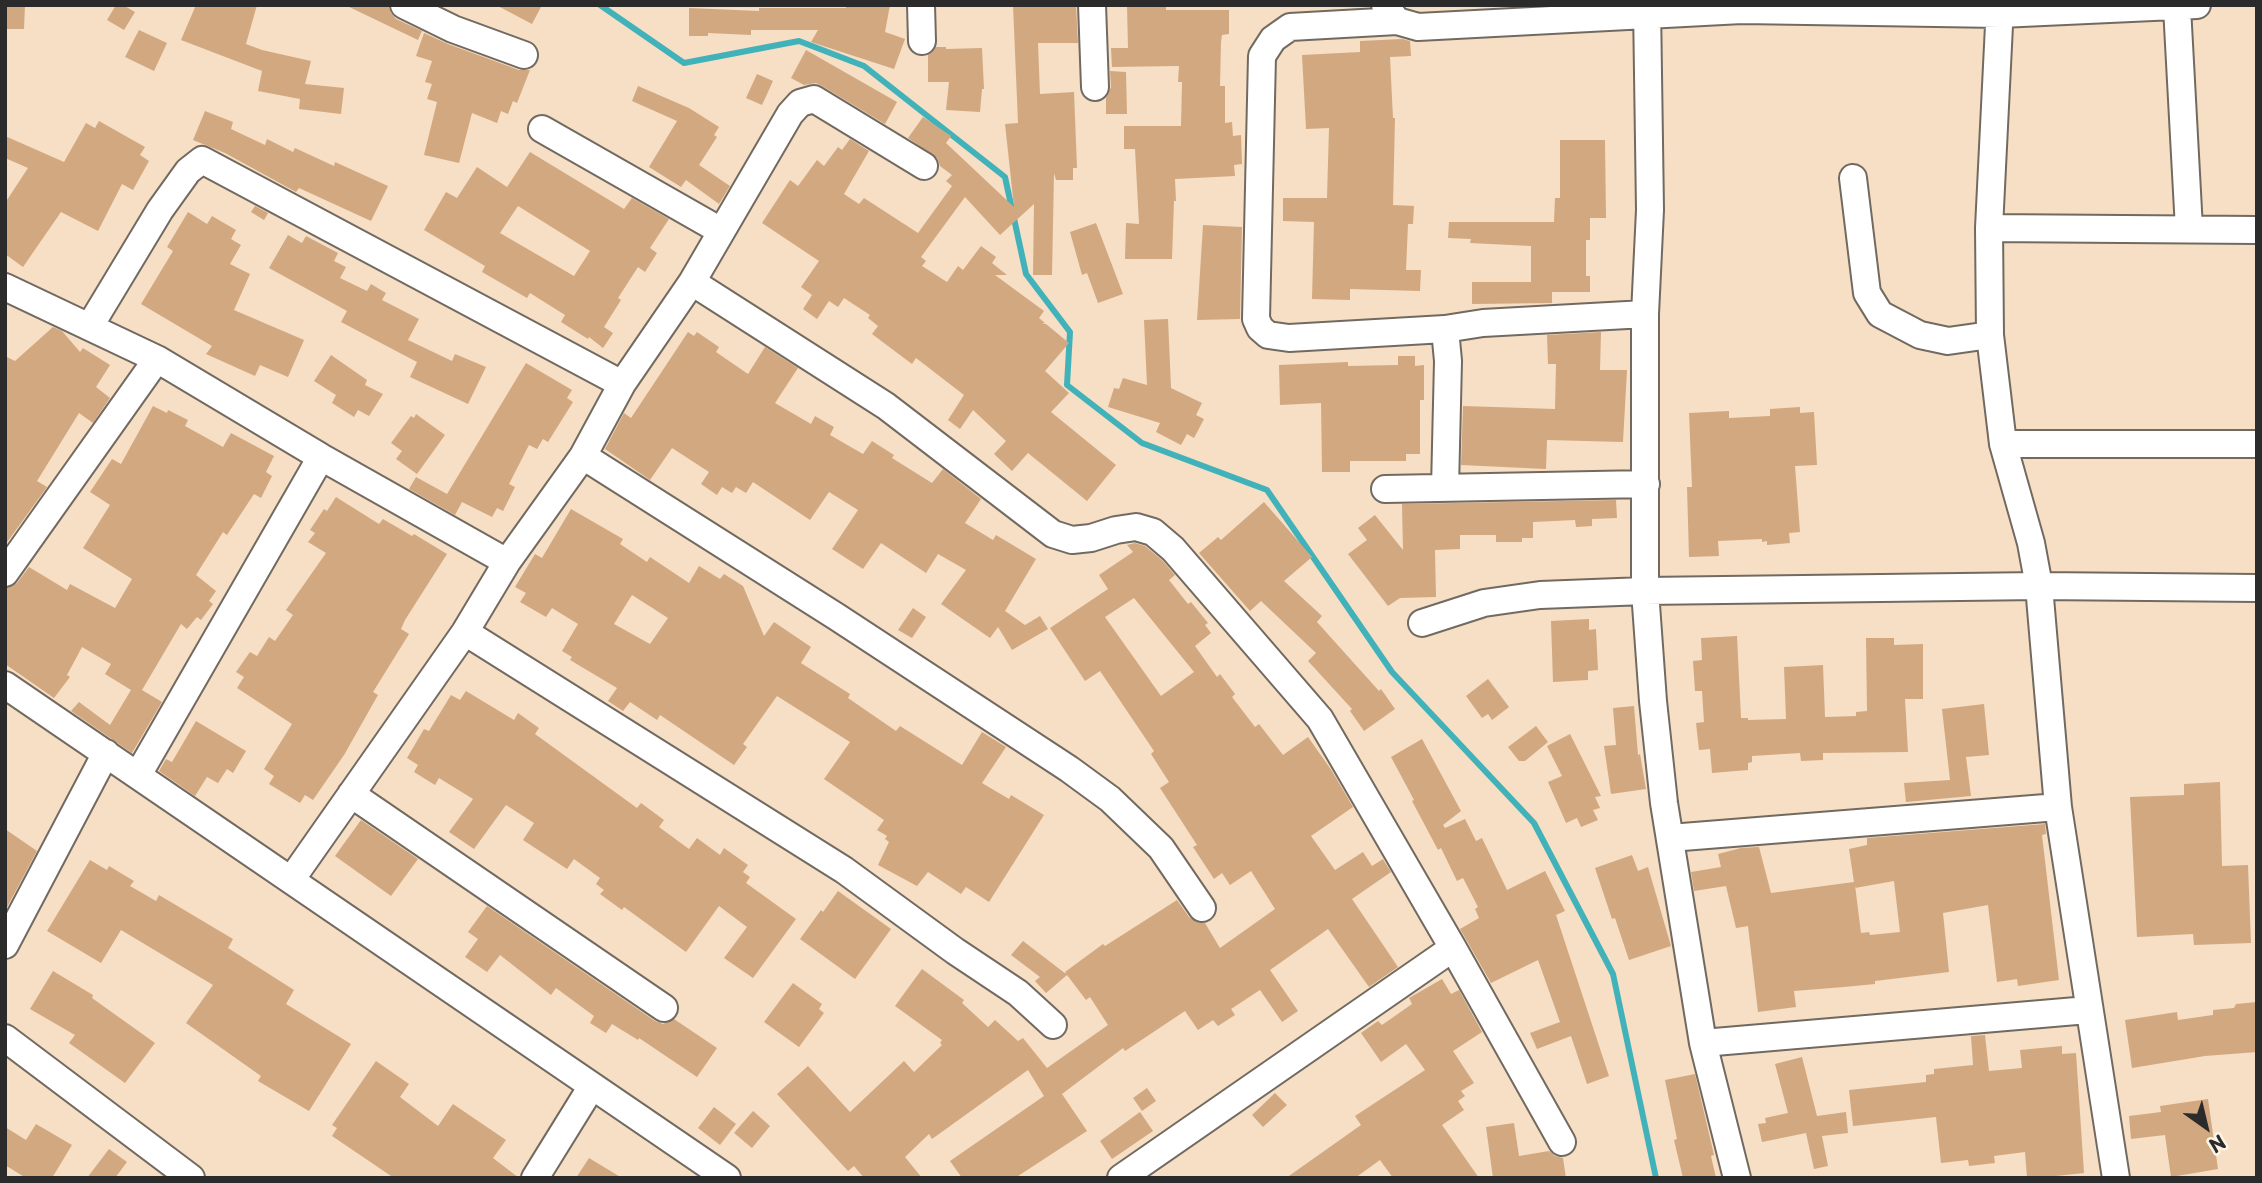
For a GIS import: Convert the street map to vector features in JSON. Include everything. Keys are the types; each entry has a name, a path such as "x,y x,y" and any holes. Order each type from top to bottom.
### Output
{"street":[{"path":"404,5 453,29 524,55"},
{"path":"921,5 922,41"},
{"path":"1092,5 1094,87"},
{"path":"1645,314 1289,338 1268,335 1260,328 1256,318 1262,56 1273,39 1290,27 1391,13 1418,27 1647,11 1741,8 2000,9 2187,6 2189,229"},
{"path":"2000,9 1989,229 1990,335 2003,444 2031,543 2039,586 2058,807 2116,1178"},
{"path":"1647,11 1650,210 1645,314 1645,591 1653,701 1670,838 1703,1043 1737,1178"},
{"path":"291,880 465,632 506,562 583,456 622,384 692,282 790,114 800,103 814,99 924,166"},
{"path":"542,129 720,231"},
{"path":"90,326 160,210 188,171 202,160 622,384"},
{"path":"1853,178 1867,293 1880,314 1920,335 1948,341 1990,335"},
{"path":"1989,229 2257,230"},
{"path":"692,282 886,406 1053,534 1072,540 1136,527 1153,532 1163,541 1320,719 1454,948 1562,1142"},
{"path":"5,287 157,359 321,457 506,562"},
{"path":"1445,329 1448,361 1445,488"},
{"path":"5,573 157,359"},
{"path":"2003,444 2257,444"},
{"path":"583,456 837,617 1079,776 1110,799 1161,848 1202,908"},
{"path":"138,775 321,457"},
{"path":"1385,489 1646,484"},
{"path":"1422,623 1484,603 1528,597 1645,591 2039,586 2257,588"},
{"path":"465,632 844,870 1018,993 1053,1024"},
{"path":"5,685 727,1178"},
{"path":"5,945 106,753"},
{"path":"351,793 664,1008"},
{"path":"1670,838 2058,807"},
{"path":"1121,1178 1454,948"},
{"path":"1703,1043 2088,1010"},
{"path":"5,1038 191,1178"},
{"path":"535,1178 592,1086"}],"building":[{"path":"5,5 25,5 24,29 5,29"},
{"path":"116,5 123,5 135,12 124,30 107,20"},
{"path":"196,5 257,5 246,44 311,61 305,84 344,88 341,114 299,109 300,99 258,91 262,71 181,40"},
{"path":"345,5 388,5 396,19 422,31 418,40"},
{"path":"496,5 542,5 532,24"},
{"path":"846,5 890,5 885,32 905,39 894,69 811,42 818,30 751,30 751,35 708,33 708,36 689,36 689,8 759,11 759,8 846,8"},
{"path":"1013,5 1076,5 1078,43 1038,43 1040,94 1074,92 1077,168 1073,168 1073,180 1056,180 1054,173 1052,275 1033,275 1034,204 1000,235 965,197 921,257 926,261 922,266 947,282 958,266 963,270 981,246 996,257 992,263 1007,275 995,275 1044,311 1039,318 1045,323 1042,324 1046,324 1069,343 1045,371 1069,393 1051,412 1116,465 1087,501 1028,453 1012,471 994,454 1006,441 973,410 960,429 948,420 964,395 916,358 912,364 872,334 878,326 868,318 870,315 844,298 838,307 829,301 817,319 803,309 812,295 801,287 819,261 762,223 790,180 798,186 817,160 824,166 838,147 842,150 850,139 869,151 844,194 859,204 864,198 918,233 952,186 946,181 952,175 940,166 937,158 908,138 923,117 951,136 946,143 1014,207 1005,124 1018,123"},
{"path":"1127,5 1166,5 1166,10 1229,10 1229,34 1222,35 1221,42 1220,86 1225,86 1225,123 1232,122 1233,136 1241,135 1242,164 1234,165 1235,176 1175,179 1172,259 1125,259 1126,223 1139,224 1135,149 1124,149 1124,126 1181,126 1182,82 1178,82 1179,66 1112,67 1111,48 1128,48"},
{"path":"139,30 167,43 154,71 125,57"},
{"path":"424,33 519,70 530,70 517,103 513,101 508,114 501,111 497,123 472,113 459,163 424,155 437,102 427,99 432,84 425,82 432,61 416,56"},
{"path":"1360,41 1410,41 1411,56 1390,57 1395,118 1393,205 1414,206 1413,224 1408,224 1406,270 1421,270 1420,291 1350,289 1350,300 1312,299 1314,222 1283,221 1283,198 1327,198 1329,128 1306,129 1302,55 1360,52"},
{"path":"936,47 982,48 984,89 980,112 946,110 949,82 928,82 928,55"},
{"path":"806,50 897,102 885,124 816,83 804,85 791,78"},
{"path":"1110,71 1126,72 1127,114 1106,114 1106,98 1111,87"},
{"path":"757,74 773,81 762,105 746,98"},
{"path":"638,86 689,108 719,127 714,135 717,137 699,165 730,186 719,204 686,180 681,187 649,167 677,121 632,101"},
{"path":"205,111 233,122 231,129 265,145 267,139 293,152 295,148 334,166 335,162 388,186 371,221 299,188 296,192 225,153 193,140"},
{"path":"99,121 145,147 140,155 149,161 133,190 122,184 98,231 61,212 23,267 5,254 5,203 28,168 5,158 5,136 64,162 86,123 95,128"},
{"path":"1560,140 1605,140 1606,218 1590,218 1590,240 1586,240 1586,276 1590,276 1590,292 1552,292 1552,303 1472,304 1472,282 1531,282 1531,246 1470,243 1471,239 1448,238 1449,222 1554,222 1555,198 1560,198"},
{"path":"530,152 624,209 632,198 669,219 650,248 657,253 645,272 638,267 618,298 621,300 604,327 613,333 603,348 561,322 565,315 530,293 527,298 482,272 485,266 424,230 446,192 457,198 477,167 507,187","holes":["518,206 590,251 574,276 500,233"]},
{"path":"255,206 268,213 264,220 251,212"},
{"path":"188,212 207,224 212,216 236,230 231,239 241,245 230,264 250,274 234,310 304,340 288,377 260,365 255,376 206,354 212,346 141,304 173,251 167,247"},
{"path":"1096,223 1123,294 1098,303 1087,273 1082,275 1070,232"},
{"path":"1203,225 1242,227 1240,319 1197,320"},
{"path":"288,235 302,243 306,236 338,253 334,261 346,267 340,278 367,291 371,284 386,293 382,300 419,319 408,340 452,361 455,354 486,367 468,404 410,377 417,362 341,322 347,311 269,268"},
{"path":"1168,319 1171,388 1202,403 1196,415 1204,419 1194,438 1187,434 1181,445 1156,432 1160,423 1108,407 1114,388 1119,389 1123,378 1147,385 1144,320"},
{"path":"53,327 62,331 80,352 83,348 110,365 96,387 110,398 93,423 79,413 37,481 47,487 5,545 5,356 15,361"},
{"path":"688,332 694,336 697,332 719,347 716,352 748,374 765,347 798,368 775,403 811,424 815,416 834,427 830,435 863,454 872,441 894,455 892,458 932,483 943,469 981,499 965,523 993,540 996,535 1036,559 1005,611 1025,625 1040,616 1048,629 1012,650 998,627 990,638 941,604 966,570 938,554 926,573 881,543 863,569 832,549 858,510 829,492 810,520 753,482 746,493 736,487 732,493 722,487 717,495 701,484 709,472 672,448 650,480 605,449 624,413 631,418"},
{"path":"1601,332 1600,370 1627,370 1623,442 1547,440 1546,469 1461,465 1463,406 1555,409 1556,364 1548,364 1547,335"},
{"path":"331,355 367,380 365,385 383,394 369,416 358,410 354,417 332,403 336,395 314,381"},
{"path":"1398,356 1415,356 1415,366 1424,365 1424,400 1420,400 1420,454 1406,454 1406,461 1350,461 1350,472 1322,472 1321,403 1280,405 1279,365 1348,362 1348,366 1398,365"},
{"path":"526,363 572,390 567,398 573,402 548,442 543,439 537,449 529,445 509,484 515,487 503,511 497,508 492,517 462,502 455,515 409,489 416,477 447,494"},
{"path":"153,406 188,420 185,426 223,447 231,433 274,456 266,472 272,476 261,498 254,494 227,535 223,532 196,575 216,591 209,601 213,604 201,620 197,617 187,629 181,624 142,690 162,702 132,753 71,711 79,702 110,725 131,690 105,674 111,664 82,647 67,675 70,677 54,698 5,664 5,588 17,583 29,567 67,590 70,584 115,608 132,579 83,548 110,505 90,492 112,459 121,464"},
{"path":"1800,407 1800,413 1814,412 1817,465 1795,466 1800,532 1789,533 1790,543 1767,545 1767,541 1762,542 1762,539 1718,541 1719,556 1689,557 1687,487 1692,487 1689,413 1729,411 1729,418 1770,416 1770,409"},
{"path":"416,414 445,435 417,474 396,459 402,451 391,443 411,416 414,418"},
{"path":"336,497 379,524 383,519 447,554 405,620 401,629 409,634 373,692 378,695 344,755 313,800 305,795 300,803 269,784 274,776 264,769 292,724 237,688 244,677 236,672 250,652 257,656 269,637 275,641 293,615 286,610 326,553 308,542 315,533 310,530"},
{"path":"1616,500 1617,518 1592,519 1592,526 1576,527 1575,520 1533,522 1533,538 1522,538 1522,542 1496,542 1496,535 1460,535 1460,549 1435,550 1436,597 1400,598 1388,606 1348,554 1367,540 1358,528 1375,515 1403,550 1402,504"},
{"path":"1264,502 1312,557 1284,581 1322,616 1317,622 1379,691 1381,689 1395,709 1364,731 1350,711 1352,709 1308,661 1316,653 1261,601 1250,611 1199,553 1218,537 1221,540"},
{"path":"571,509 623,539 620,544 647,562 650,557 689,583 699,566 720,579 724,574 743,586 764,636 774,622 811,647 801,663 850,694 848,698 896,731 900,726 962,765 982,732 1006,747 982,783 1009,799 1011,795 1044,815 989,902 966,887 961,894 928,872 917,886 878,865 889,842 885,839 887,836 877,830 884,820 824,779 850,742 777,696 743,744 747,747 734,765 660,715 657,720 630,702 623,711 608,701 617,688 570,660 572,657 562,651 578,624 552,608 546,617 520,602 526,593 515,587 535,554 542,558","holes":["632,595 668,618 650,644 614,624"]},
{"path":"1135,543 1145,546 1175,575 1169,580 1208,623 1205,625 1211,633 1195,646 1217,677 1220,674 1235,694 1232,697 1255,727 1259,724 1283,755 1308,737 1332,771 1353,807 1311,836 1335,870 1363,852 1372,866 1383,859 1391,872 1352,899 1398,967 1369,987 1328,929 1270,970 1298,1011 1282,1022 1260,990 1231,1009 1235,1015 1218,1026 1213,1020 1198,1030 1185,1011 1125,1051 1123,1048 1062,1094 1087,1131 1015,1178 962,1178 950,1161 1044,1096 1028,1070 932,1139 929,1134 905,1157 922,1178 864,1178 854,1166 848,1171 777,1094 808,1066 850,1112 904,1061 914,1072 942,1045 942,1040 895,1006 922,969 964,1000 962,1003 988,1027 995,1020 1018,1041 1023,1038 1047,1068 1108,1025 1090,997 1086,1000 1067,975 1046,993 1035,981 1040,977 1011,955 1023,941 1066,974 1065,972 1103,944 1105,946 1177,900 1189,917 1196,922 1205,923 1220,948 1275,909 1251,871 1230,885 1222,873 1214,879 1193,847 1197,845 1160,788 1169,782 1151,754 1154,751 1100,671 1085,681 1050,628 1108,589 1099,575 1133,552 1127,545","holes":["1134,598 1194,672 1161,696 1105,617"]},
{"path":"913,608 926,617 912,638 898,630"},
{"path":"1589,619 1589,630 1596,629 1598,670 1588,671 1588,680 1553,682 1551,621"},
{"path":"1737,636 1741,718 1748,720 1786,719 1784,667 1823,665 1825,717 1856,716 1856,712 1867,711 1866,638 1894,638 1894,645 1923,644 1923,699 1905,699 1908,752 1823,753 1823,760 1801,761 1800,753 1752,756 1748,770 1712,773 1710,749 1699,750 1696,723 1704,722 1702,691 1695,691 1693,661 1702,660 1701,638"},
{"path":"1488,679 1509,707 1492,720 1488,714 1482,718 1466,696"},
{"path":"466,691 514,720 518,713 539,728 535,734 637,808 641,803 664,820 659,827 689,849 697,838 720,855 724,848 748,865 743,872 750,877 746,883 796,919 753,978 724,958 747,927 719,906 686,952 624,907 622,910 600,894 604,890 596,884 600,878 574,859 567,869 523,840 534,823 506,805 474,849 449,832 473,799 439,778 435,785 414,772 418,765 407,758 424,729 429,731 451,695 460,700"},
{"path":"1984,704 1989,755 1966,757 1971,796 1906,802 1904,783 1950,780 1942,709"},
{"path":"1634,706 1638,755 1640,754 1646,789 1611,794 1604,746 1616,745 1613,708"},
{"path":"196,721 246,751 233,773 227,769 218,783 207,777 195,796 159,771 166,759 172,762"},
{"path":"1536,726 1548,742 1525,761 1519,761 1508,747"},
{"path":"1570,734 1601,796 1595,797 1600,808 1593,810 1598,820 1581,827 1577,818 1566,823 1548,782 1562,776 1547,746"},
{"path":"1422,739 1461,811 1443,825 1445,828 1465,819 1476,841 1482,838 1507,890 1545,871 1565,911 1556,915 1609,1076 1587,1084 1571,1036 1537,1049 1530,1033 1560,1022 1538,960 1491,983 1460,929 1479,918 1475,909 1478,907 1463,878 1457,881 1441,848 1438,850 1391,757"},
{"path":"2220,782 2222,866 2248,865 2251,943 2194,945 2193,934 2137,937 2130,797 2184,795 2184,784"},
{"path":"361,820 418,859 391,896 335,856"},
{"path":"2045,824 2046,834 2042,835 2059,980 2018,986 2017,979 1997,982 1988,905 1943,913 1949,972 1875,981 1875,984 1794,991 1796,1007 1758,1012 1748,926 1736,928 1726,886 1694,891 1691,872 1721,867 1718,854 1759,847 1771,893 1854,882 1849,849 1867,845 1867,838","holes":["1894,881 1900,932 1870,935 1869,932 1861,933 1855,888"]},
{"path":"5,829 37,851 5,911"},
{"path":"1632,855 1638,871 1648,867 1671,946 1629,960 1595,868"},
{"path":"90,860 107,870 109,866 134,881 130,886 156,901 159,895 233,939 228,948 294,990 286,1004 351,1044 309,1111 258,1081 261,1076 186,1023 213,985 121,930 101,963 47,931"},
{"path":"838,891 891,929 855,979 800,939"},
{"path":"487,906 655,1021 663,1024 674,1019 717,1048 697,1077 639,1038 638,1040 612,1024 606,1033 590,1023 594,1016 556,988 551,995 500,955 487,972 465,957 478,939 468,932"},
{"path":"53,971 93,995 92,998 155,1043 125,1083 69,1043 75,1035 30,1009"},
{"path":"1442,979 1451,994 1459,990 1482,1032 1453,1051 1474,1083 1461,1091 1465,1096 1458,1101 1464,1110 1442,1125 1479,1178 1393,1178 1380,1160 1355,1178 1286,1178 1361,1125 1355,1116 1425,1070 1406,1044 1381,1062 1361,1033 1378,1021 1382,1025 1412,1004 1409,998"},
{"path":"793,983 822,1004 819,1009 824,1013 799,1047 764,1022"},
{"path":"2257,1002 2257,1052 2205,1056 2132,1068 2125,1020 2177,1012 2178,1020 2213,1015 2213,1010"},
{"path":"1985,1035 1989,1071 2022,1068 2020,1050 2062,1046 2062,1054 2076,1053 2084,1173 2056,1176 2057,1178 2027,1178 2025,1152 1994,1156 1995,1163 1969,1166 1968,1160 1941,1163 1936,1117 1853,1126 1849,1090 1926,1082 1926,1075 1934,1074 1934,1069 1973,1065 1971,1036"},
{"path":"1802,1057 1817,1116 1846,1112 1848,1133 1822,1136 1828,1166 1814,1169 1806,1133 1762,1142 1758,1124 1766,1123 1765,1118 1788,1113 1775,1064"},
{"path":"376,1061 409,1084 400,1097 438,1126 453,1104 506,1140 493,1158 519,1178 394,1178 332,1136 337,1128 332,1125"},
{"path":"1695,1074 1714,1155 1711,1156 1716,1178 1683,1178 1674,1140 1677,1139 1665,1080"},
{"path":"1147,1088 1156,1101 1142,1111 1133,1098"},
{"path":"1275,1093 1287,1105 1263,1127 1252,1115"},
{"path":"2208,1099 2218,1169 2171,1177 2165,1135 2131,1139 2129,1116 2161,1112 2160,1106"},
{"path":"714,1107 736,1124 720,1145 698,1128"},
{"path":"753,1111 770,1126 752,1148 734,1133"},
{"path":"1140,1112 1153,1131 1112,1159 1100,1141"},
{"path":"1514,1123 1519,1156 1549,1151 1563,1158 1566,1178 1493,1178 1486,1127"},
{"path":"36,1124 72,1145 52,1178 26,1178 5,1165 5,1127 26,1140"},
{"path":"109,1149 127,1162 115,1178 87,1178"},
{"path":"589,1158 622,1178 576,1178"}],"waterway":[{"path":"600,5 684,63 799,41 864,66 1005,177 1026,274 1070,332 1067,385 1142,443 1267,490 1392,672 1534,823 1613,974 1656,1178"}]}
